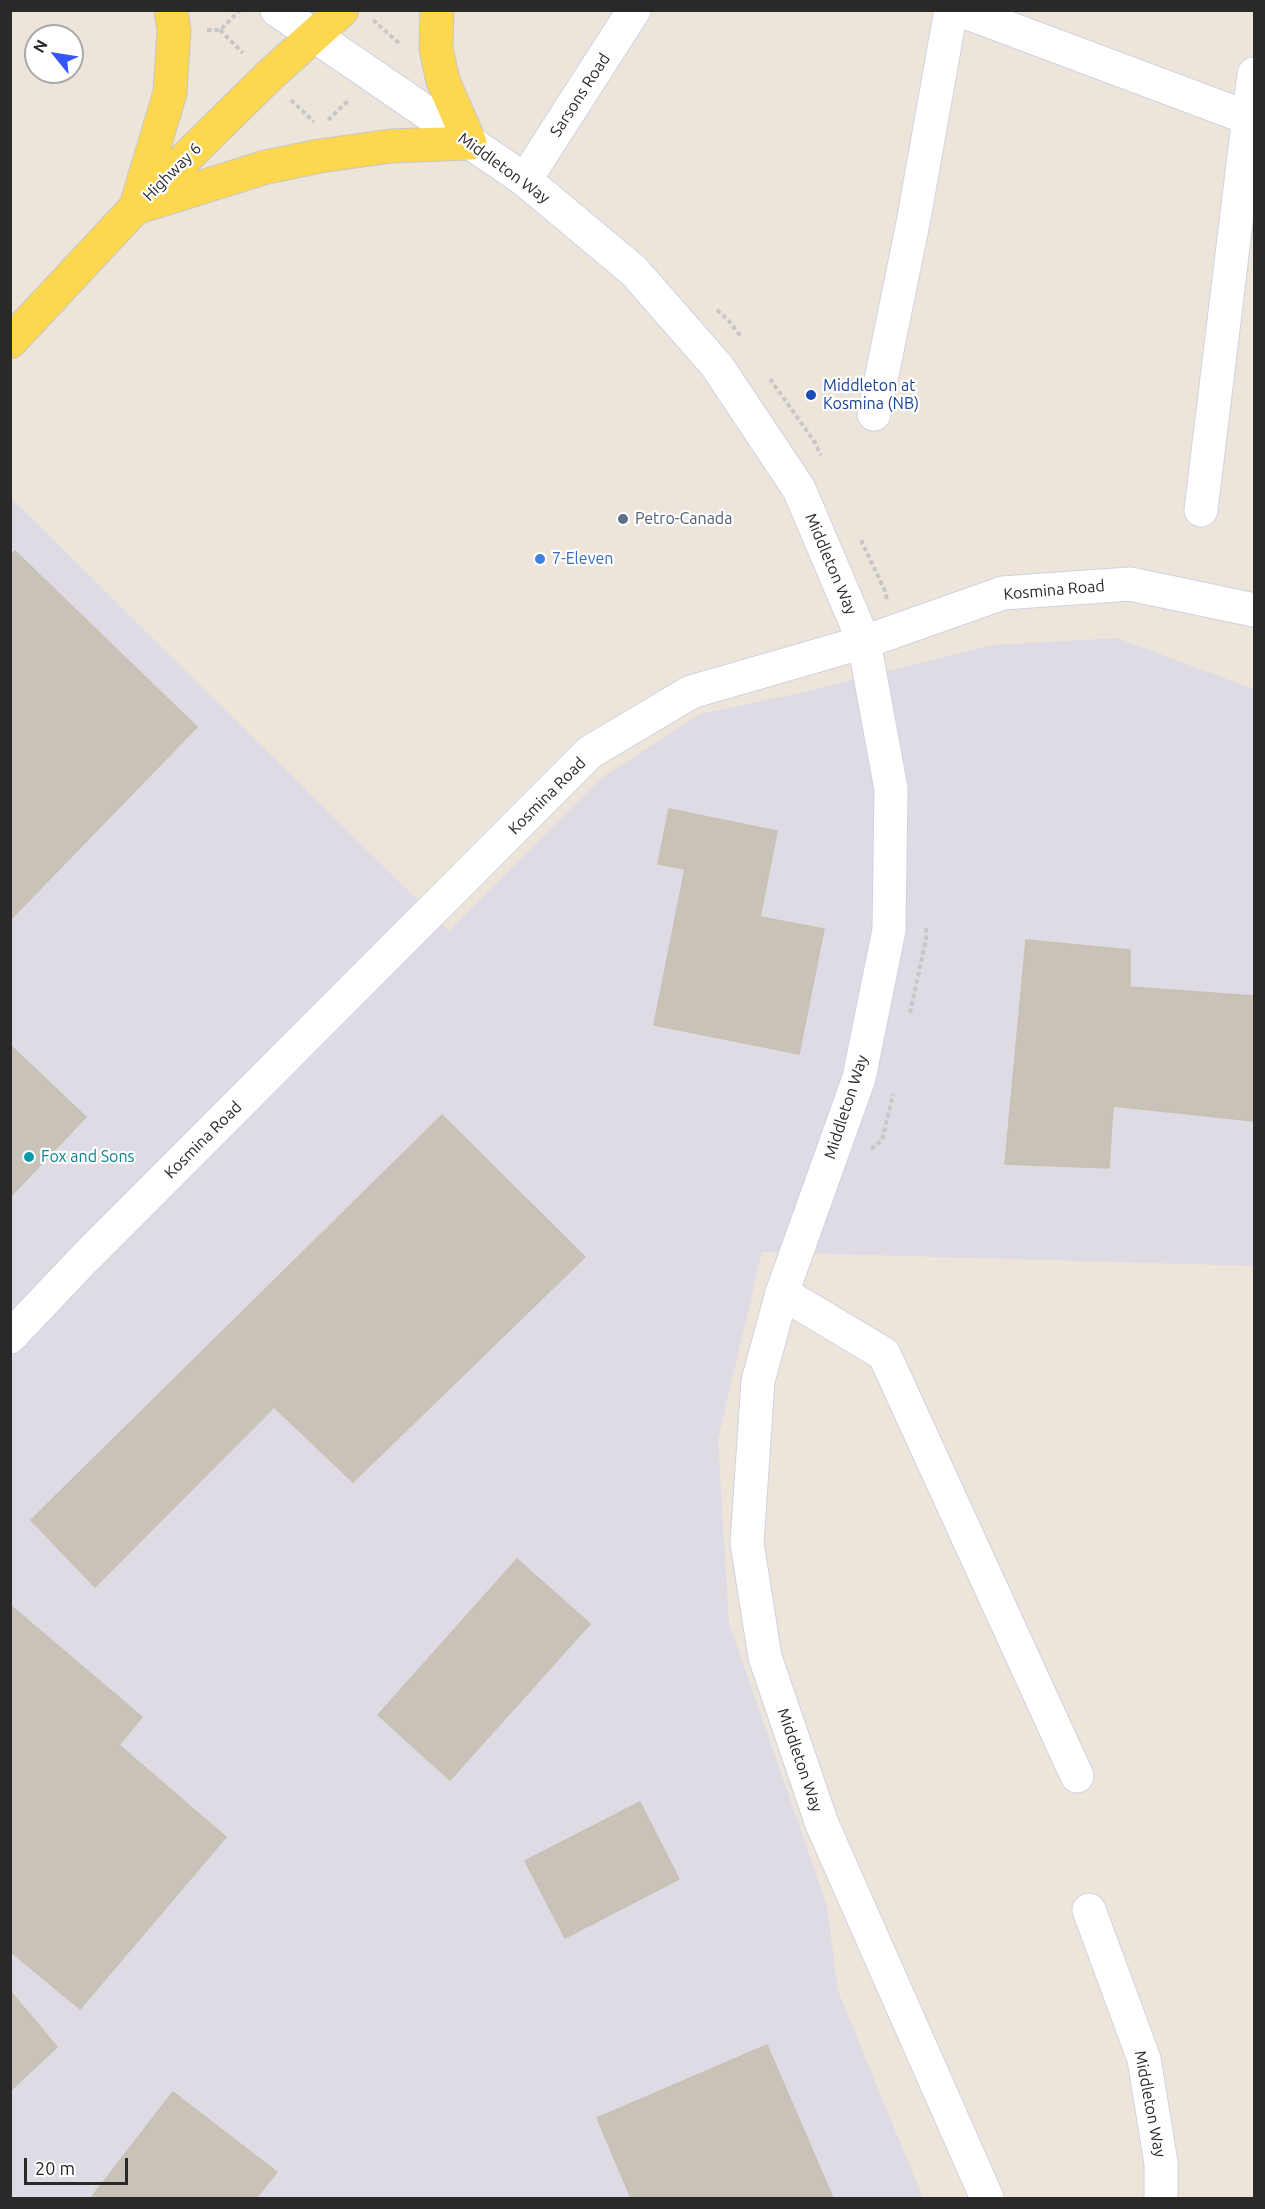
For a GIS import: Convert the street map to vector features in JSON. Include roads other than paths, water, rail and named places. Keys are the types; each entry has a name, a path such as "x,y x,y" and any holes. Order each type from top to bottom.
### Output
{"main road":[{"path":"135,208 170,93 174,31 171,10"},
{"path":"135,208 266,167 320,156 391,146 470,143 443,81 436,48 437,10"},
{"name":"Highway 6","path":"10,342 135,208 312,36 357,14"}],"street":[{"name":"Middleton Way","path":"277,10 525,180 634,271 717,366 799,489 864,642 891,789 889,930 859,1078 782,1293 758,1381 747,1543 765,1657 822,1824 987,2199"},
{"name":"Sarsons Road","path":"525,180 634,10"},
{"path":"874,414 914,223 951,10"},
{"path":"960,10 1251,119"},
{"path":"1201,510 1251,119 1254,74"},
{"name":"Kosmina Road","path":"10,1337 92,1251 591,752 691,692 864,642 1003,593 1130,584 1254,610"},
{"path":"782,1293 884,1354 1077,1776"},
{"name":"Middleton Way","path":"1089,1910 1144,2059 1161,2163 1161,2199"}],"place":[{"name":"Middleton at Kosmina (NB)","path":"811,395"},
{"name":"Petro-Canada","path":"623,519"},
{"name":"7-Eleven","path":"540,559"},
{"name":"Fox and Sons","path":"29,1157"}]}
